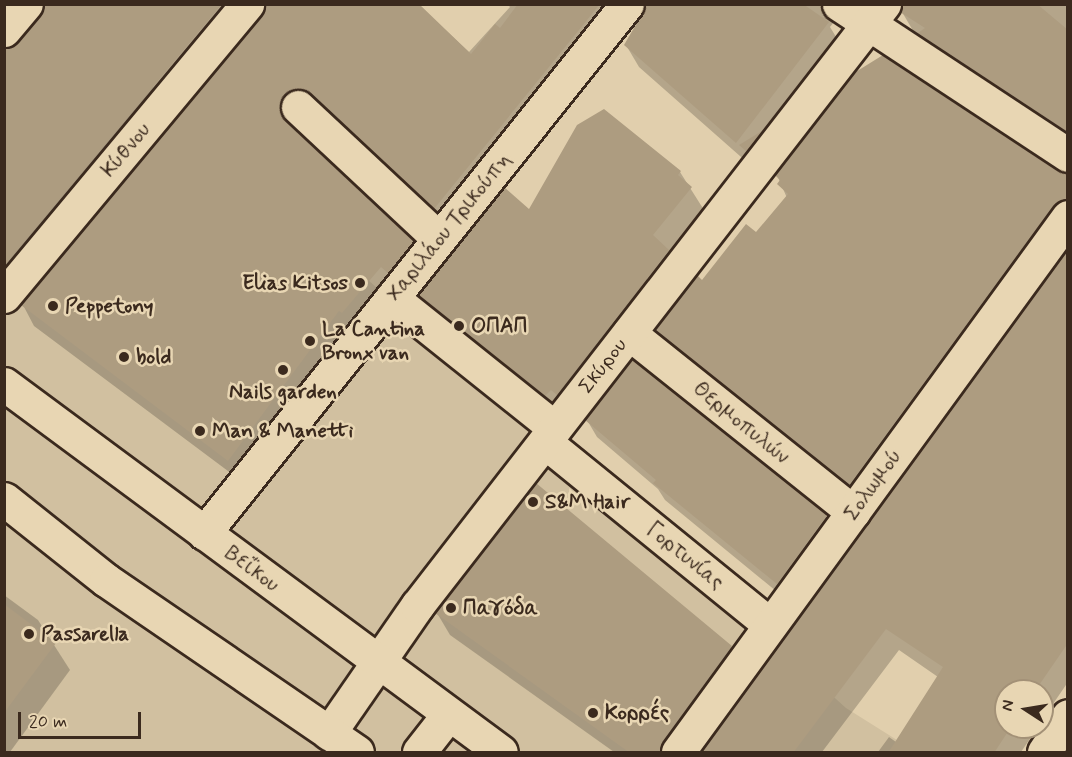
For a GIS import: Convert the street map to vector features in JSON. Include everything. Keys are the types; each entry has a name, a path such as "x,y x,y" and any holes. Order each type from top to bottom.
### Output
{"street":[{"path":"4,30 26,4"},
{"name":"Κύθνου","path":"4,296 247,4"},
{"name":"Χαριλάου Τρικούπη","path":"204,533 627,4"},
{"path":"839,4 877,14 1068,155"},
{"name":"Σκύρου","path":"329,733 377,662 550,435 877,14"},
{"path":"298,107 439,238"},
{"name":"Σολωμού","path":"678,753 1068,217"},
{"name":"Γορτυνίας","path":"392,298 770,625"},
{"name":"Θερμοπυλών","path":"629,333 853,513"},
{"name":"Βεΐκου","path":"4,384 501,753"},
{"path":"4,499 105,580 357,753"},
{"path":"420,753 448,715"},
{"path":"1044,753 1068,716"}],"shaded area":[{"path":"4,5 61,5 846,708 916,752 5,752"}],"building":[{"path":"44,4 222,4 4,266 4,48 18,42 40,16"},
{"path":"265,4 419,4 471,54 495,24 500,28 518,4 600,4 434,209 311,93 293,89 284,95 280,112 285,121 414,241 388,273 381,267 342,313 339,311 228,461 21,305 261,16"},
{"path":"648,4 803,4 829,22 736,143 624,45"},
{"path":"902,4 1037,4 1068,30 1068,132 918,33 925,28 900,12"},
{"path":"883,55 1068,174 1068,199 1053,206 849,485 655,330 697,275 702,280 746,224 756,232 788,194 777,184 780,180 775,175 854,73"},
{"path":"604,109 681,171 678,175 692,187 653,235 669,250 557,395 551,390 545,396 418,295 504,187 529,209 577,125"},
{"path":"762,131 746,151 739,145"},
{"path":"1068,250 1068,643 1043,679 994,679 994,739 1003,739 994,753 888,753 943,667 886,629 793,753 701,753"},
{"path":"632,359 827,515 777,584 653,483 656,480 585,420"},
{"path":"536,483 732,646 663,741 660,753 630,753 435,613"},
{"path":"4,604 56,643 4,713"}],"place":[{"name":"Elias Kitsos","path":"360,283"},
{"name":"Peppetony","path":"53,306"},
{"name":"ΟΠΑΠ","path":"459,326"},
{"name":"La Cantina Bronx van","path":"310,341"},
{"name":"bold","path":"124,357"},
{"name":"Nails garden","path":"283,370"},
{"name":"Man & Manetti","path":"200,431"},
{"name":"S&M Hair","path":"533,502"},
{"name":"Παγόδα","path":"451,608"},
{"name":"Passarella","path":"29,634"},
{"name":"Κορρές","path":"593,713"}]}
